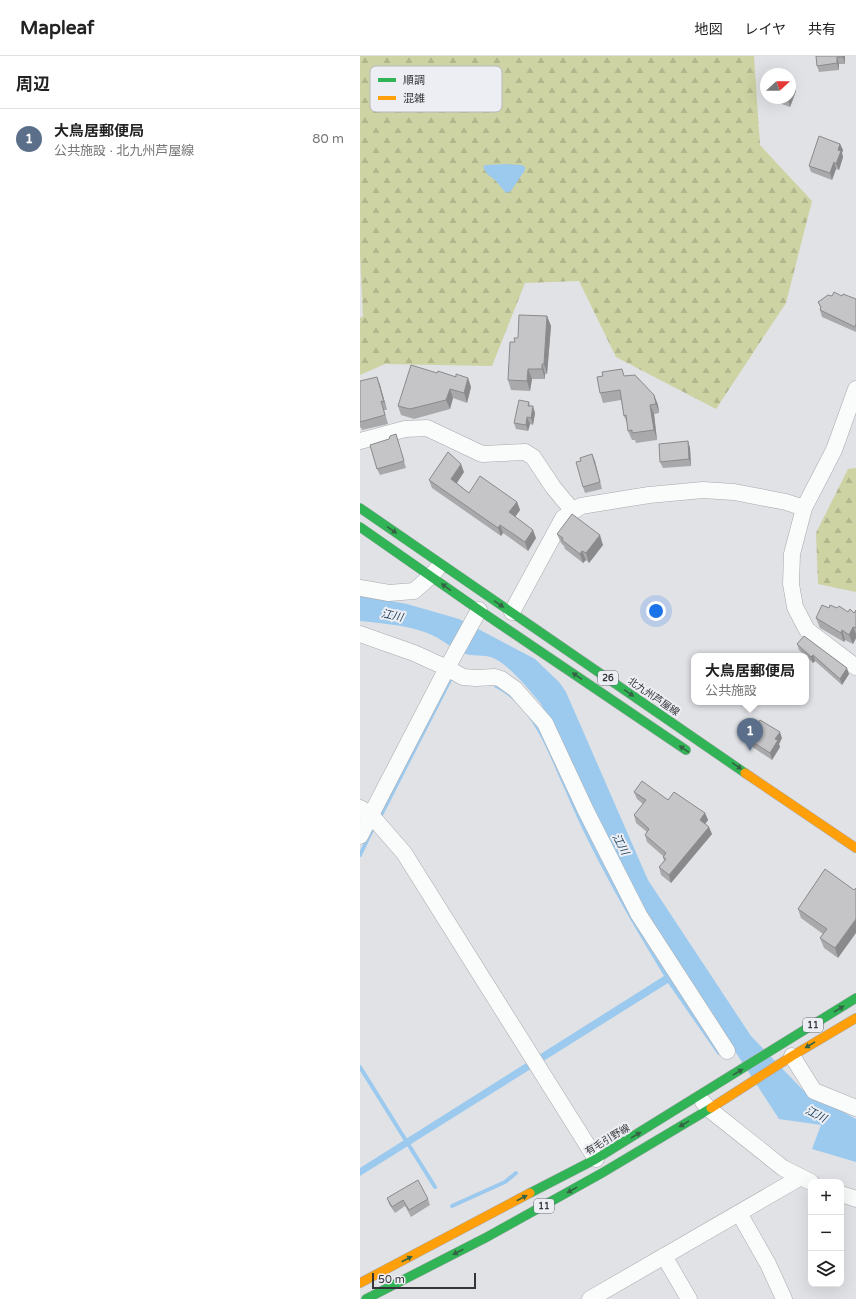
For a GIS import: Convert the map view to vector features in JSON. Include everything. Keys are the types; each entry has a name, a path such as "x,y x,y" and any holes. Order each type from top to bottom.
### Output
{"main road":[{"name":"北九州芦屋線","path":"360,508 436,570 479,610 694,756"},
{"name":"北九州芦屋線","path":"360,527 512,612 856,848"},
{"name":"有毛引野線","path":"360,1283 596,1159 856,998"},
{"name":"11","path":"366,1299 488,1237 602,1173 714,1107 856,1018"}],"street":[{"path":"856,389 834,450 804,508 792,554 790,584 795,607 807,630 856,667"},
{"path":"360,441 405,428 428,428 482,454 525,452 533,457 553,487 573,511"},
{"path":"512,612 563,518 580,506 649,495 703,490 734,492 786,502 804,508"},
{"path":"360,588 389,594 414,591 436,570"},
{"path":"360,836 365,812 479,610"},
{"path":"360,634 414,653 463,677 495,677 501,679 516,689 545,723 586,811 639,915 727,1051"},
{"path":"365,812 404,853 596,1159"},
{"path":"787,1060 814,1090 856,1108"},
{"path":"701,1095 783,1168 806,1180"},
{"path":"590,1299 739,1213 806,1180"},
{"path":"844,1195 856,1200"},
{"path":"739,1213 768,1264 784,1299"},
{"path":"664,1256 689,1299"}],"green space":[{"path":"360,56 754,56 760,145 812,201 786,303 716,409 616,357 579,281 525,283 492,366 385,364 360,375 360,318 363,316 360,255"},
{"path":"856,468 856,592 818,584 816,533 848,469"}],"water":[{"path":"485,165 522,165 525,167 525,170 511,191 506,193 495,180 487,174 483,167"},
{"name":"江川","path":"360,595 407,604 459,619 535,659 559,682 566,692 648,880 751,1036 803,1090 856,1119 856,1162 812,1149 821,1125 779,1119 729,1042 670,978 721,1053 718,1055 668,983 360,1176 360,1168 664,976 614,891 599,862 581,826 546,746 538,732 520,706 494,687 495,685 502,688 535,720 549,745 601,859 647,943 668,974 637,902 541,704 513,672 493,658 463,653 434,636 416,629 360,621"}],"building":[{"path":"816,56 843,57 837,57 837,63 817,66"},
{"path":"819,136 840,144 838,150 841,151 836,164 834,162 830,173 809,166"},
{"path":"834,292 842,296 843,294 856,299 855,327 820,310 821,307 818,302 828,295 832,296"},
{"path":"519,315 547,316 544,364 542,364 542,369 528,369 527,381 508,380 510,342 515,342 514,338 518,338"},
{"path":"411,365 437,373 438,371 456,377 456,374 468,378 464,393 450,389 446,400 410,409 398,406"},
{"path":"622,369 624,376 635,375 654,395 656,404 650,405 654,430 632,433 632,430 628,431 620,390 600,393 597,377 603,376 602,372"},
{"path":"377,377 384,402 381,401 385,415 360,422 360,381"},
{"path":"519,400 529,402 528,406 533,406 531,418 527,417 526,425 514,423"},
{"path":"396,434 404,461 377,469 370,445 389,439 390,436"},
{"path":"688,441 689,459 660,462 659,444"},
{"path":"448,452 461,464 451,479 469,493 480,476 517,502 509,512 533,530 525,542 500,525 498,528 429,480"},
{"path":"592,454 600,482 583,487 576,462 581,461 580,458"},
{"path":"572,514 600,535 586,553 582,551 580,554 562,540 563,538 557,534"},
{"path":"822,605 829,608 830,605 837,608 839,606 848,612 850,609 854,613 856,610 856,628 853,627 849,635 842,630 841,633 816,618"},
{"path":"804,636 847,668 840,679 813,655 811,657 809,653 807,653 797,644"},
{"path":"760,720 780,732 775,739 778,740 770,753 748,739"},
{"path":"642,781 668,800 674,792 705,813 700,820 709,827 669,875 659,867 666,859 663,857 666,853 645,835 649,829 634,815 646,800 634,792"},
{"path":"825,869 854,890 856,888 856,919 835,948 820,938 827,929 798,909"},
{"path":"418,1180 428,1199 409,1210 403,1200 392,1207 387,1198"}],"waterway":[{"path":"381,815 451,678"},
{"path":"360,855 374,826"},
{"path":"360,1067 435,1187"},
{"path":"452,1206 505,1182 516,1173"}],"traffic: fast":[{"path":"360,508 745,773"},
{"path":"360,527 479,610 686,750"},
{"path":"530,1193 596,1159 856,998"},
{"path":"366,1299 487,1237 602,1173 711,1108"}],"traffic: slow":[{"path":"745,773 856,848"},
{"path":"711,1108 792,1056 856,1018"},
{"path":"360,1283 530,1193"}],"place":[{"name":"大鳥居郵便局","path":"750,751"}]}
